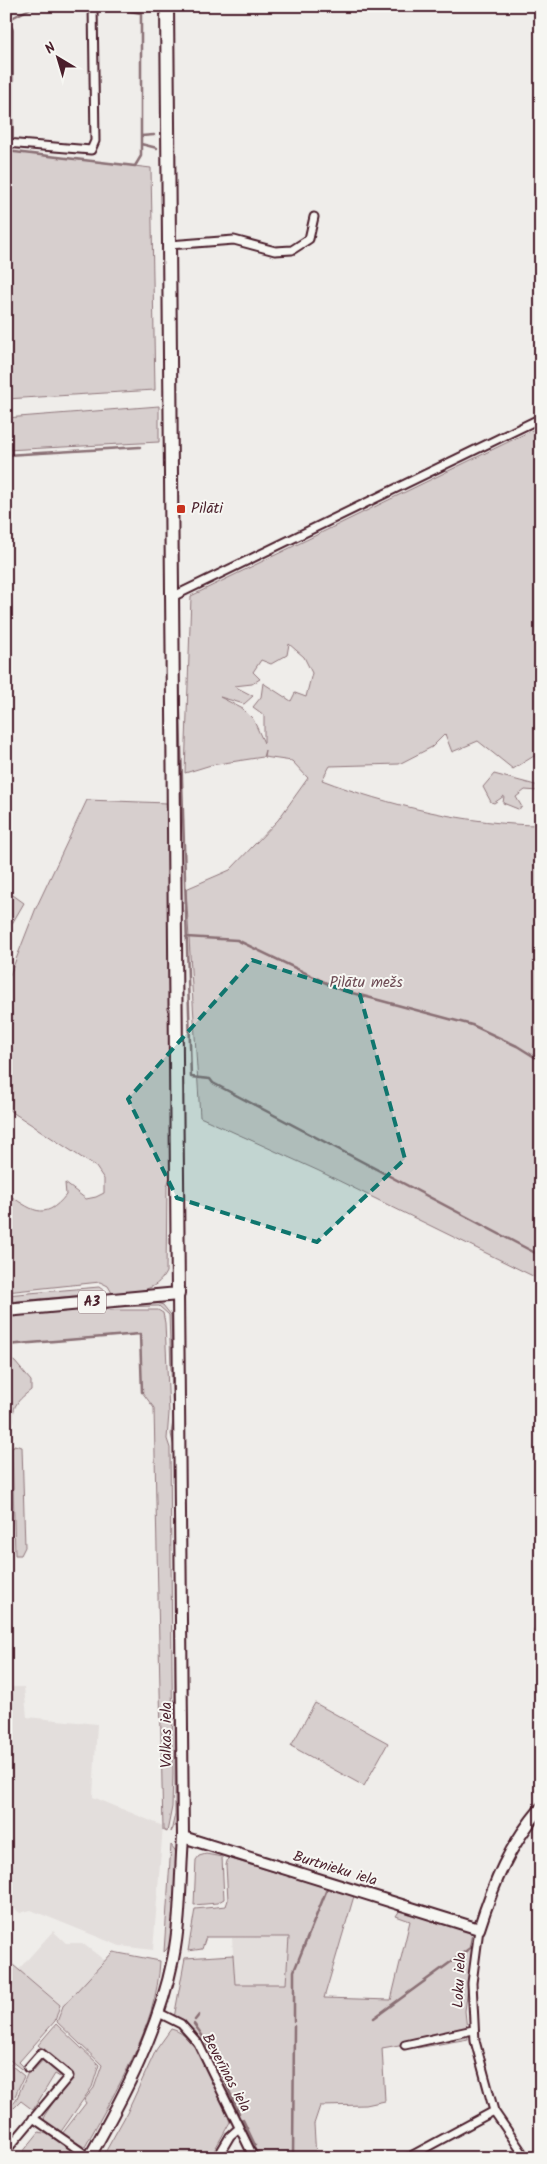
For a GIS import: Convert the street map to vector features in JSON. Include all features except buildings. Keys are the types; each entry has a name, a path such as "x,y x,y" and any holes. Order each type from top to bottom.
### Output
{"highway":[{"path":"166,6 178,1294"},
{"name":"A3","path":"6,1310 178,1294"}],"main road":[{"name":"Valkas iela","path":"89,2157 138,2066 159,2013 173,1959 178,1924 182,1837 178,1294"},
{"name":"Loku iela","path":"479,1929 493,1885 507,1855 541,1808"},
{"name":"Burtnieku iela","path":"182,1837 479,1929"}],"street":[{"path":"8,30 7,143 91,150 95,141 94,6"},
{"path":"169,245 234,240 275,251 292,250 310,239 314,217"},
{"path":"172,596 541,418"},
{"name":"Loku iela","path":"479,1929 472,1983 473,2030 494,2111 526,2158"},
{"name":"Beverīnas iela","path":"159,2013 181,2024 198,2044 254,2158"},
{"path":"405,2045 473,2030"},
{"path":"6,2150 69,2076 41,2053 28,2068"},
{"path":"407,2158 494,2111"},
{"path":"33,2118 89,2157"},
{"path":"217,2158 230,2136 239,2128"}],"highlighted area":[{"path":"252,960 360,995 405,1159 317,1242 177,1198 128,1099"}],"shaded area":[{"path":"6,1687 24,1687 27,1717 97,1724 93,1797 163,1826 153,1950 120,1946 31,1910 20,1913 6,1902"},
{"path":"53,1931 66,1943 82,1943 112,1966 70,2013 18,1970"},
{"path":"289,1937 286,1984 235,1984 232,1938"}],"green space":[{"path":"6,151 151,168 155,390 6,399"},
{"path":"159,406 159,442 6,450 6,418"},
{"name":"Pilātu mežs","path":"541,426 541,760 534,756 513,769 478,741 452,752 445,734 432,747 399,764 330,766 322,780 374,798 430,812 486,821 541,825 541,1280 319,1171 200,1117 186,889 230,870 278,820 308,778 292,761 264,757 265,750 263,757 211,765 185,773 191,596","holes":["289,644 304,657 312,673 306,697 295,693 291,701 263,683 261,697 253,707 264,715 264,743 253,719 243,709 220,697 244,704 253,696 234,686 252,684 260,679 253,672 261,660 271,664 287,655"]},
{"path":"494,774 539,786 538,791 525,790 516,797 522,807 518,809 503,803 504,796 494,803 491,802 483,787"},
{"path":"87,800 167,803 170,1176 167,1187 166,1272 162,1279 150,1288 136,1291 112,1293 108,1286 100,1282 6,1292 6,1193 30,1208 44,1211 58,1204 66,1195 65,1183 86,1199 104,1193 104,1179 96,1167 6,1108 6,985 36,908"},
{"path":"6,890 24,903 6,934"},
{"path":"99,1287 107,1293 6,1302 6,1295"},
{"path":"157,1303 163,1305 171,1315 175,1442 176,1823 171,1832 175,1814 175,1452 171,1434 173,1421 169,1315 159,1306 111,1307"},
{"path":"107,1308 110,1310 158,1310 163,1313 165,1323 169,1413 167,1439 170,1448 173,1773 172,1807 167,1832 163,1830 154,1408 142,1392 140,1334 6,1345 6,1316"},
{"path":"6,1357 15,1362 31,1381 31,1390 17,1403 14,1409 12,1425 6,1431"},
{"path":"14,1445 22,1447 25,1547 21,1555 15,1555 12,1449"},
{"path":"315,1703 388,1743 364,1786 291,1746"},
{"path":"171,1845 175,1850 177,1858 176,1908 173,1935 164,1952"},
{"path":"206,1854 222,1857 224,1899 217,1903 194,1905 196,1860 199,1856"},
{"path":"228,1858 354,1896 324,1998 391,2000 410,1921 396,1916 400,1910 467,1931 474,1938 465,2011 468,2039 417,2048 416,2042 382,2048 385,2101 366,2105 320,2106 314,2124 316,2158 259,2158 205,2047 195,2031 174,2018 185,1958 233,1955 235,1984 286,1984 289,1937 206,1937 202,1949 188,1951 195,1909 226,1906 228,1900 226,1865"},
{"path":"113,1952 160,1961 157,1986 143,2034 133,2057 85,2147 62,2134 86,2103 84,2100 94,2088 102,2065 57,2022 63,2006"},
{"path":"13,1965 60,2005 55,2021 19,2062 26,2069 25,2072 6,2057 6,1971"},
{"path":"56,2024 99,2065 92,2087 60,2133 45,2123 44,2116 72,2075 38,2045"},
{"path":"171,2029 181,2033 191,2042 199,2054 214,2083 230,2122 210,2158 102,2158 127,2113 156,2050"},
{"path":"44,2059 60,2072 60,2077 55,2074 33,2110 21,2101 14,2108 11,2106 17,2098 29,2070 32,2072"},
{"path":"6,2061 24,2076 15,2096 6,2106"},
{"path":"39,2132 47,2134 78,2154 79,2158 18,2158"}],"waterway":[{"path":"6,21 35,6"},
{"path":"6,151 135,166 141,156 141,13 103,6"},
{"path":"141,136 154,135"},
{"path":"141,144 157,148"},
{"path":"6,455 140,447"},
{"path":"179,681 191,1077 210,1079 213,1083 541,1256"},
{"path":"186,937 237,940 341,990 472,1025 517,1046 541,1061"},
{"path":"6,1345 140,1334 142,1392"},
{"path":"294,2021 294,1971 327,1889"},
{"path":"374,2018 470,1948 472,1937"},
{"path":"195,2020 199,2015"},
{"path":"194,2024 213,2055 239,2113"},
{"path":"293,2158 294,2026"},
{"path":"243,2120 255,2145"},
{"path":"258,2152 261,2158"}],"place":[{"name":"Pilāti","path":"181,509"}]}
